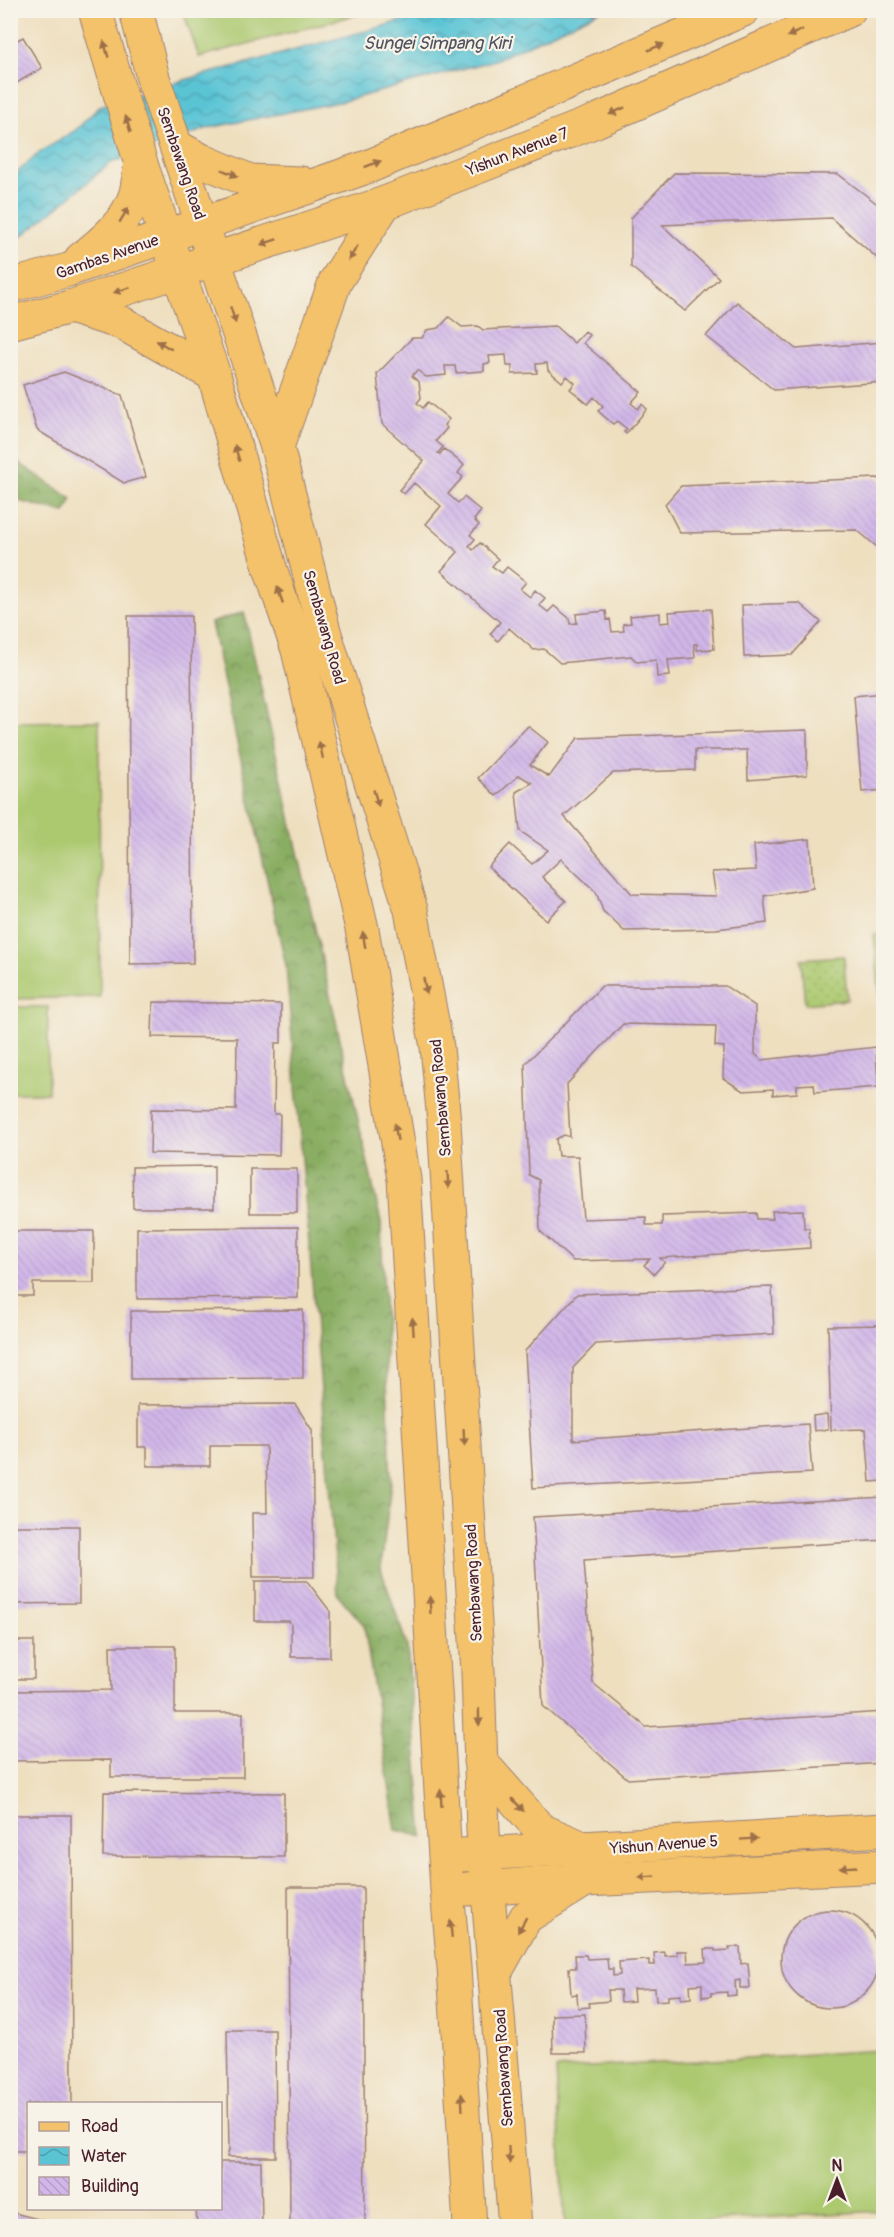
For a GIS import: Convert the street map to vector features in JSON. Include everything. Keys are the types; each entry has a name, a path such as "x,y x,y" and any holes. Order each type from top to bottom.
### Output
{"main road":[{"name":"Sembawang Road","path":"95,10 140,162 214,375 298,650 362,929 404,1179 447,1890 470,2226"},
{"name":"Sembawang Road","path":"136,10 153,78 277,447 324,631 411,910 437,1047 446,1154 478,1672 487,1888 496,1971 514,2226"},
{"path":"202,223 370,166 743,10"},
{"name":"Yishun Avenue 7","path":"177,272 385,203 596,121 849,10"},
{"path":"177,147 250,181 318,183"},
{"path":"68,270 109,236 123,218 135,195 140,162"},
{"path":"277,447 335,282 385,203"},
{"name":"Gambas Avenue","path":"10,286 68,270 202,223"},
{"path":"10,323 70,307 177,272"},
{"path":"70,307 122,323 214,375"},
{"path":"480,1761 541,1830 586,1865 526,1917 496,1971"},
{"name":"Yishun Avenue 5","path":"447,1890 487,1888 586,1865 884,1830"},
{"name":"Yishun Avenue 5","path":"445,1856 485,1854 586,1865 884,1866"}],"green space":[{"path":"183,10 370,11 199,57"},
{"path":"10,445 15,460 72,499 65,513 11,499"},
{"path":"244,612 381,1222 391,1482 381,1569 407,1646 423,1837 396,1830 364,1625 338,1595 286,966 211,623"},
{"path":"99,721 100,997 11,999 11,722"},
{"path":"874,934 883,934 883,1028"},
{"path":"844,956 847,1000 805,1004 801,959"},
{"path":"10,1007 48,1007 48,1093 11,1093"},
{"path":"883,2050 883,2211 608,2226 565,2226 556,2069"}],"water":[{"name":"Sungei Simpang Kiri","path":"430,11 600,11 495,60 344,101 208,128 111,163 11,245 11,178 39,153 76,130 100,106"}],"building":[{"path":"23,37 42,68 10,87 10,44"},
{"path":"674,173 838,174 884,209 884,264 831,218 662,225 719,278 685,311 631,267 631,218"},
{"path":"737,302 796,349 884,342 884,382 774,390 706,336"},
{"path":"449,317 462,327 478,326 483,330 555,326 574,343 585,331 589,335 583,343 641,392 631,403 638,409 642,404 647,409 626,434 624,432 627,429 617,421 613,424 598,411 603,406 594,397 588,404 570,389 575,383 567,376 562,382 548,370 547,363 536,364 537,373 512,374 512,366 507,366 506,355 489,356 490,363 484,364 484,371 456,373 455,366 445,366 446,375 426,377 417,370 412,376 419,382 421,398 417,403 423,408 428,402 449,419 444,425 447,428 436,441 443,447 438,453 440,454 444,449 464,465 458,473 463,477 448,494 458,503 464,497 481,511 474,520 479,525 470,535 475,539 469,546 473,550 480,543 498,559 492,566 502,573 507,567 526,582 520,589 530,597 535,590 545,598 539,605 548,612 554,606 569,618 570,624 577,623 576,614 606,611 612,632 624,631 623,624 631,623 630,616 660,613 660,623 670,622 669,612 711,609 714,649 697,650 697,644 694,644 695,658 668,660 670,676 657,677 656,660 637,662 631,656 560,663 544,649 534,650 509,628 498,641 490,634 500,622 441,571 458,552 426,524 441,506 414,483 404,494 399,490 424,461 382,424 377,374 412,338 422,338 427,330 439,328"},
{"path":"64,372 122,395 146,477 124,483 37,430 23,385"},
{"path":"878,478 884,483 884,553 857,530 680,533 665,504 681,486"},
{"path":"799,603 821,622 792,655 744,657 742,605"},
{"path":"128,616 191,616 193,963 130,964"},
{"path":"884,693 884,790 862,792 854,696"},
{"path":"528,726 548,742 530,765 549,777 578,738 807,730 807,775 748,780 747,750 695,750 695,770 613,773 564,816 632,894 716,896 712,872 756,870 754,845 810,839 813,888 764,896 767,923 716,929 624,931 603,911 596,892 561,859 542,877 566,901 546,920 488,867 510,844 532,864 548,850 520,831 516,792 532,783 519,775 496,796 478,778"},
{"path":"602,986 725,986 755,1006 755,1054 762,1060 876,1047 878,1087 815,1092 814,1084 797,1085 797,1093 773,1095 773,1089 743,1091 723,1078 724,1047 715,1046 716,1026 623,1024 567,1084 570,1137 564,1135 556,1139 558,1156 578,1156 583,1219 646,1217 646,1225 662,1225 662,1216 756,1213 757,1219 773,1219 772,1211 803,1210 804,1228 809,1228 810,1248 660,1258 665,1262 654,1274 644,1265 650,1259 573,1261 540,1231 539,1180 529,1175 525,1064"},
{"path":"153,1002 281,1004 281,1043 275,1043 274,1114 280,1114 279,1155 150,1153 151,1109 236,1110 237,1038 152,1037"},
{"path":"214,1166 214,1208 133,1208 132,1167"},
{"path":"250,1169 297,1169 297,1213 250,1213"},
{"path":"298,1227 298,1298 137,1299 137,1228"},
{"path":"10,1231 94,1231 94,1283 33,1283 33,1296 10,1296"},
{"path":"772,1287 774,1334 596,1344 573,1368 573,1440 808,1424 812,1473 533,1488 525,1351 577,1294"},
{"path":"303,1310 303,1378 131,1379 131,1311"},
{"path":"884,1325 884,1481 870,1482 866,1429 831,1430 828,1326"},
{"path":"295,1404 312,1430 314,1577 253,1577 252,1513 267,1513 266,1446 210,1446 210,1466 147,1466 147,1447 138,1447 138,1405"},
{"path":"827,1414 828,1429 814,1431 813,1416"},
{"path":"884,1497 884,1540 584,1560 593,1683 646,1727 884,1712 884,1763 628,1779 543,1706 533,1517"},
{"path":"10,1526 79,1526 79,1603 10,1604"},
{"path":"255,1581 307,1581 330,1611 330,1657 291,1657 291,1624 289,1621 255,1621"},
{"path":"10,1641 34,1641 34,1679 10,1679"},
{"path":"110,1646 175,1646 175,1713 243,1713 243,1777 111,1777 111,1760 10,1761 10,1691 111,1690"},
{"path":"104,1792 284,1793 284,1857 103,1856"},
{"path":"10,1815 71,1815 72,2102 27,2102 27,2151 10,2151"},
{"path":"288,1887 363,1887 365,2226 290,2226"},
{"path":"830,1910 849,1914 864,1925 875,1940 879,1959 875,1978 864,1993 849,2004 830,2008 811,2004 796,1993 785,1978 781,1959 785,1940 796,1925 811,1914"},
{"path":"729,1947 740,1947 741,1964 748,1963 750,1988 740,1988 740,1980 735,1981 736,1995 727,1996 727,1992 711,1993 711,1996 702,1997 702,1984 690,1985 691,1998 681,1999 681,1995 668,1996 668,2000 656,2001 655,1988 633,1989 634,2001 621,2002 620,1990 608,1990 609,2001 589,2003 590,2007 578,2008 577,1994 571,1995 569,1968 576,1968 575,1955 586,1955 587,1959 607,1958 608,1969 613,1969 613,1976 620,1975 619,1962 649,1960 649,1965 655,1965 654,1953 665,1952 665,1956 678,1955 677,1951 687,1951 688,1963 706,1962 705,1949 730,1950"},
{"path":"585,2014 586,2053 553,2053 552,2015"},
{"path":"227,2030 275,2030 276,2157 227,2157 229,2150"},
{"path":"222,2162 261,2162 262,2226 197,2226 196,2210 222,2210"},
{"path":"10,2212 50,2222 49,2226 10,2226"}]}
